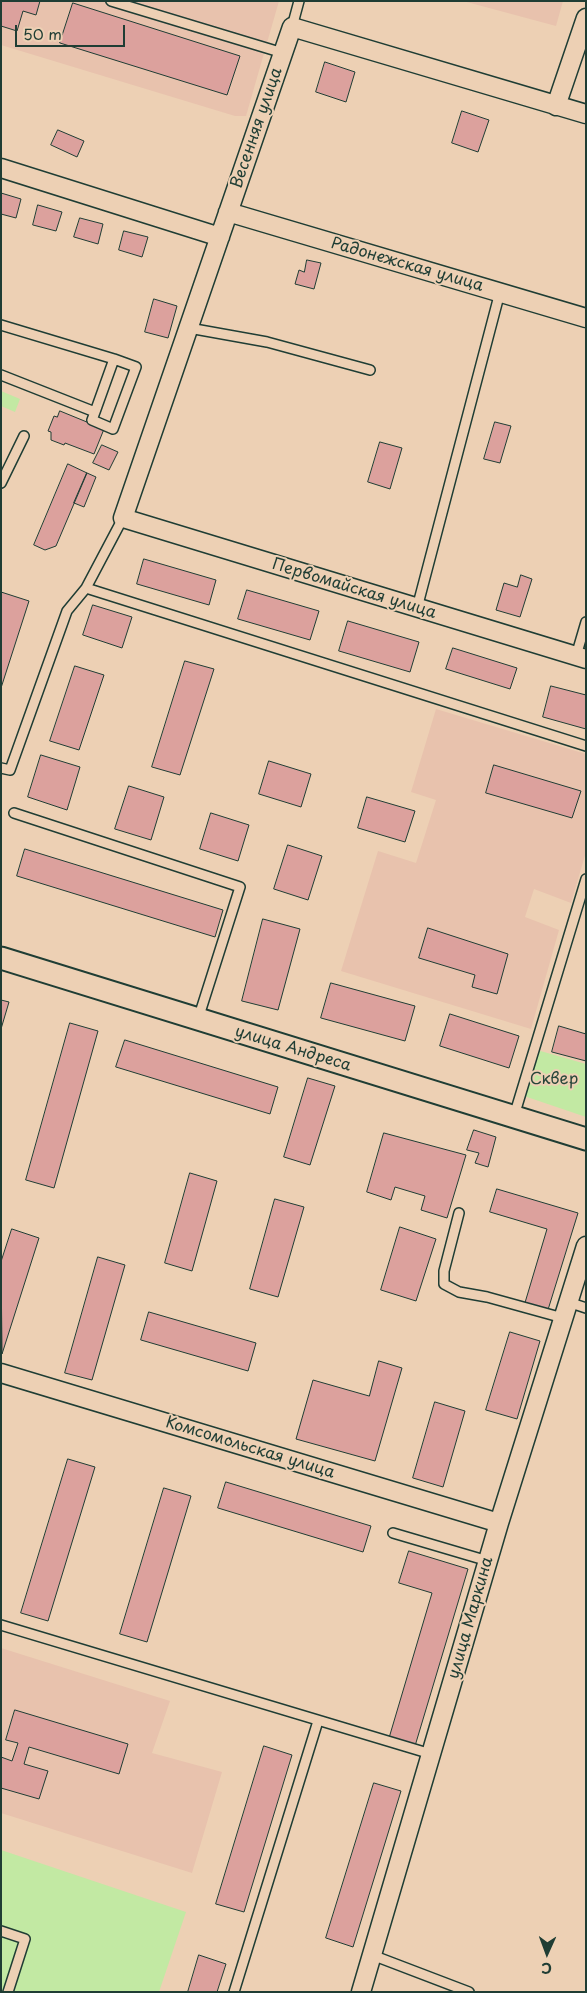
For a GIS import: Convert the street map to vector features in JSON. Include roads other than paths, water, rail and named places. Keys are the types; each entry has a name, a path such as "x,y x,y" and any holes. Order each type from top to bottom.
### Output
{"street":[{"path":"556,106 586,18"},
{"name":"Весенняя улица","path":"123,518 292,27"},
{"path":"292,27 586,114"},
{"path":"1,168 220,237"},
{"name":"Радонежская улица","path":"228,212 586,318"},
{"name":"Первомайская улица","path":"123,518 581,658"},
{"name":"улица Андреса","path":"1,958 586,1139"},
{"name":"улица Маркина","path":"362,1992 499,1523 586,1246"},
{"name":"Комсомольская улица","path":"1,1373 499,1523"}],"lane":[{"path":"111,1 283,53"},
{"path":"292,27 299,1"},
{"path":"417,608 500,292"},
{"path":"1,325 114,359 136,367 113,429 92,420 114,359"},
{"path":"188,328 268,342 370,370"},
{"path":"1,375 95,412"},
{"path":"1,483 24,436"},
{"path":"1,768 10,770 66,611 86,588 123,518"},
{"path":"86,588 586,746"},
{"path":"581,658 586,622"},
{"path":"14,813 240,887 198,1019"},
{"path":"514,1117 586,880"},
{"path":"460,1213 444,1271 444,1284 459,1292 487,1297 565,1310 586,1308"},
{"path":"393,1532 488,1561"},
{"path":"1,1625 431,1754"},
{"path":"234,1992 318,1721"},
{"path":"1,1931 25,1938 8,1992"},
{"path":"372,1955 469,1992"}],"park label":[{"name":"Сквер","path":"554,1080"}]}
